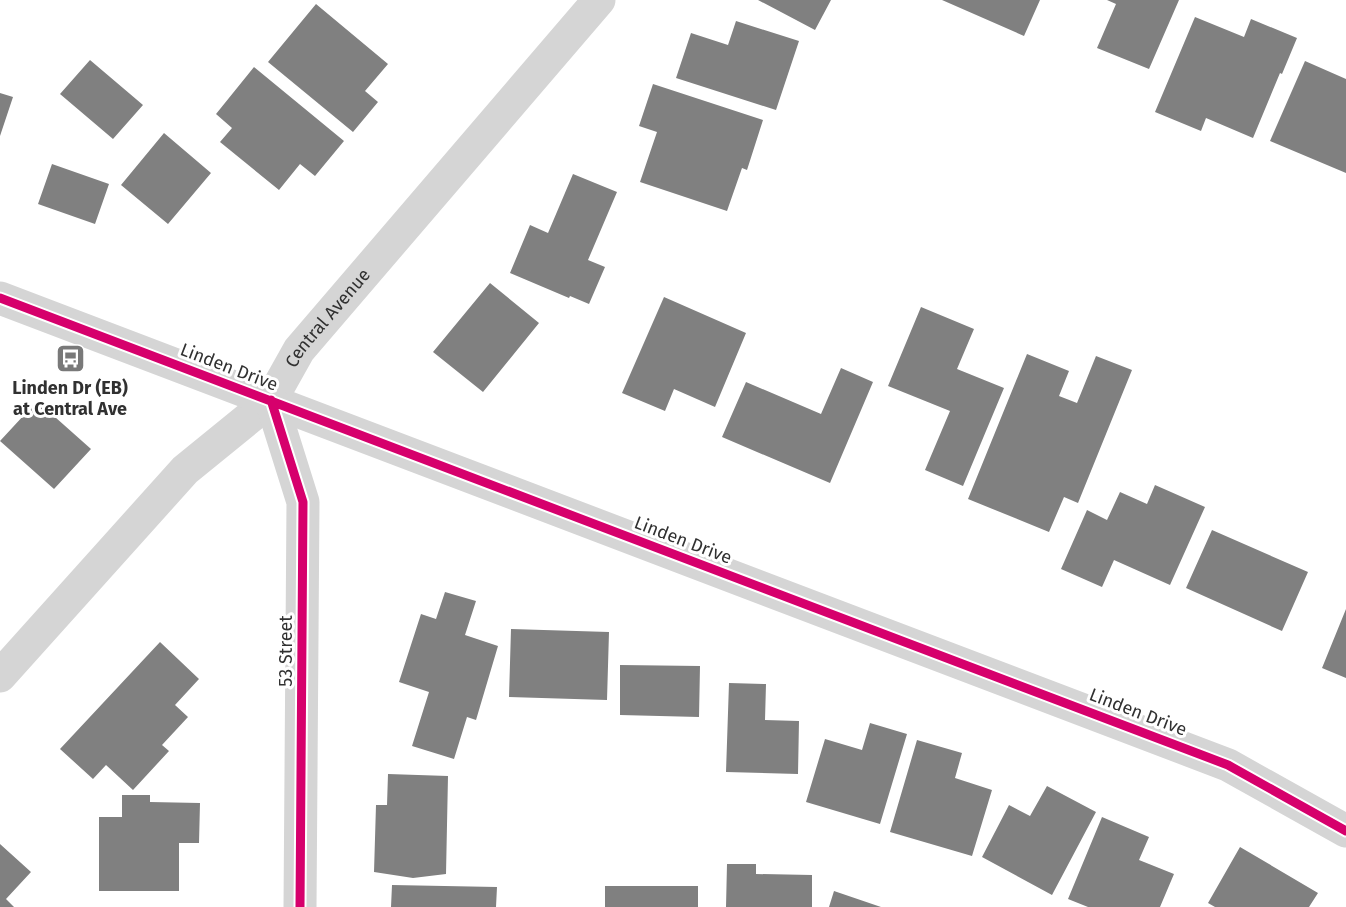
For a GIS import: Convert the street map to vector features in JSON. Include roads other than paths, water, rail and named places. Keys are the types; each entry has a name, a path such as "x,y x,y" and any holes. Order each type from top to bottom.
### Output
{"street":[{"name":"Central Avenue","path":"0,676 184,470 271,400 299,350 599,0"},
{"name":"Linden Drive","path":"0,298 1228,765 1346,831"},
{"name":"53 Street","path":"271,400 303,502 300,907"}],"place":[{"name":"Linden Dr (EB) at Central Ave","path":"70,359"}]}
